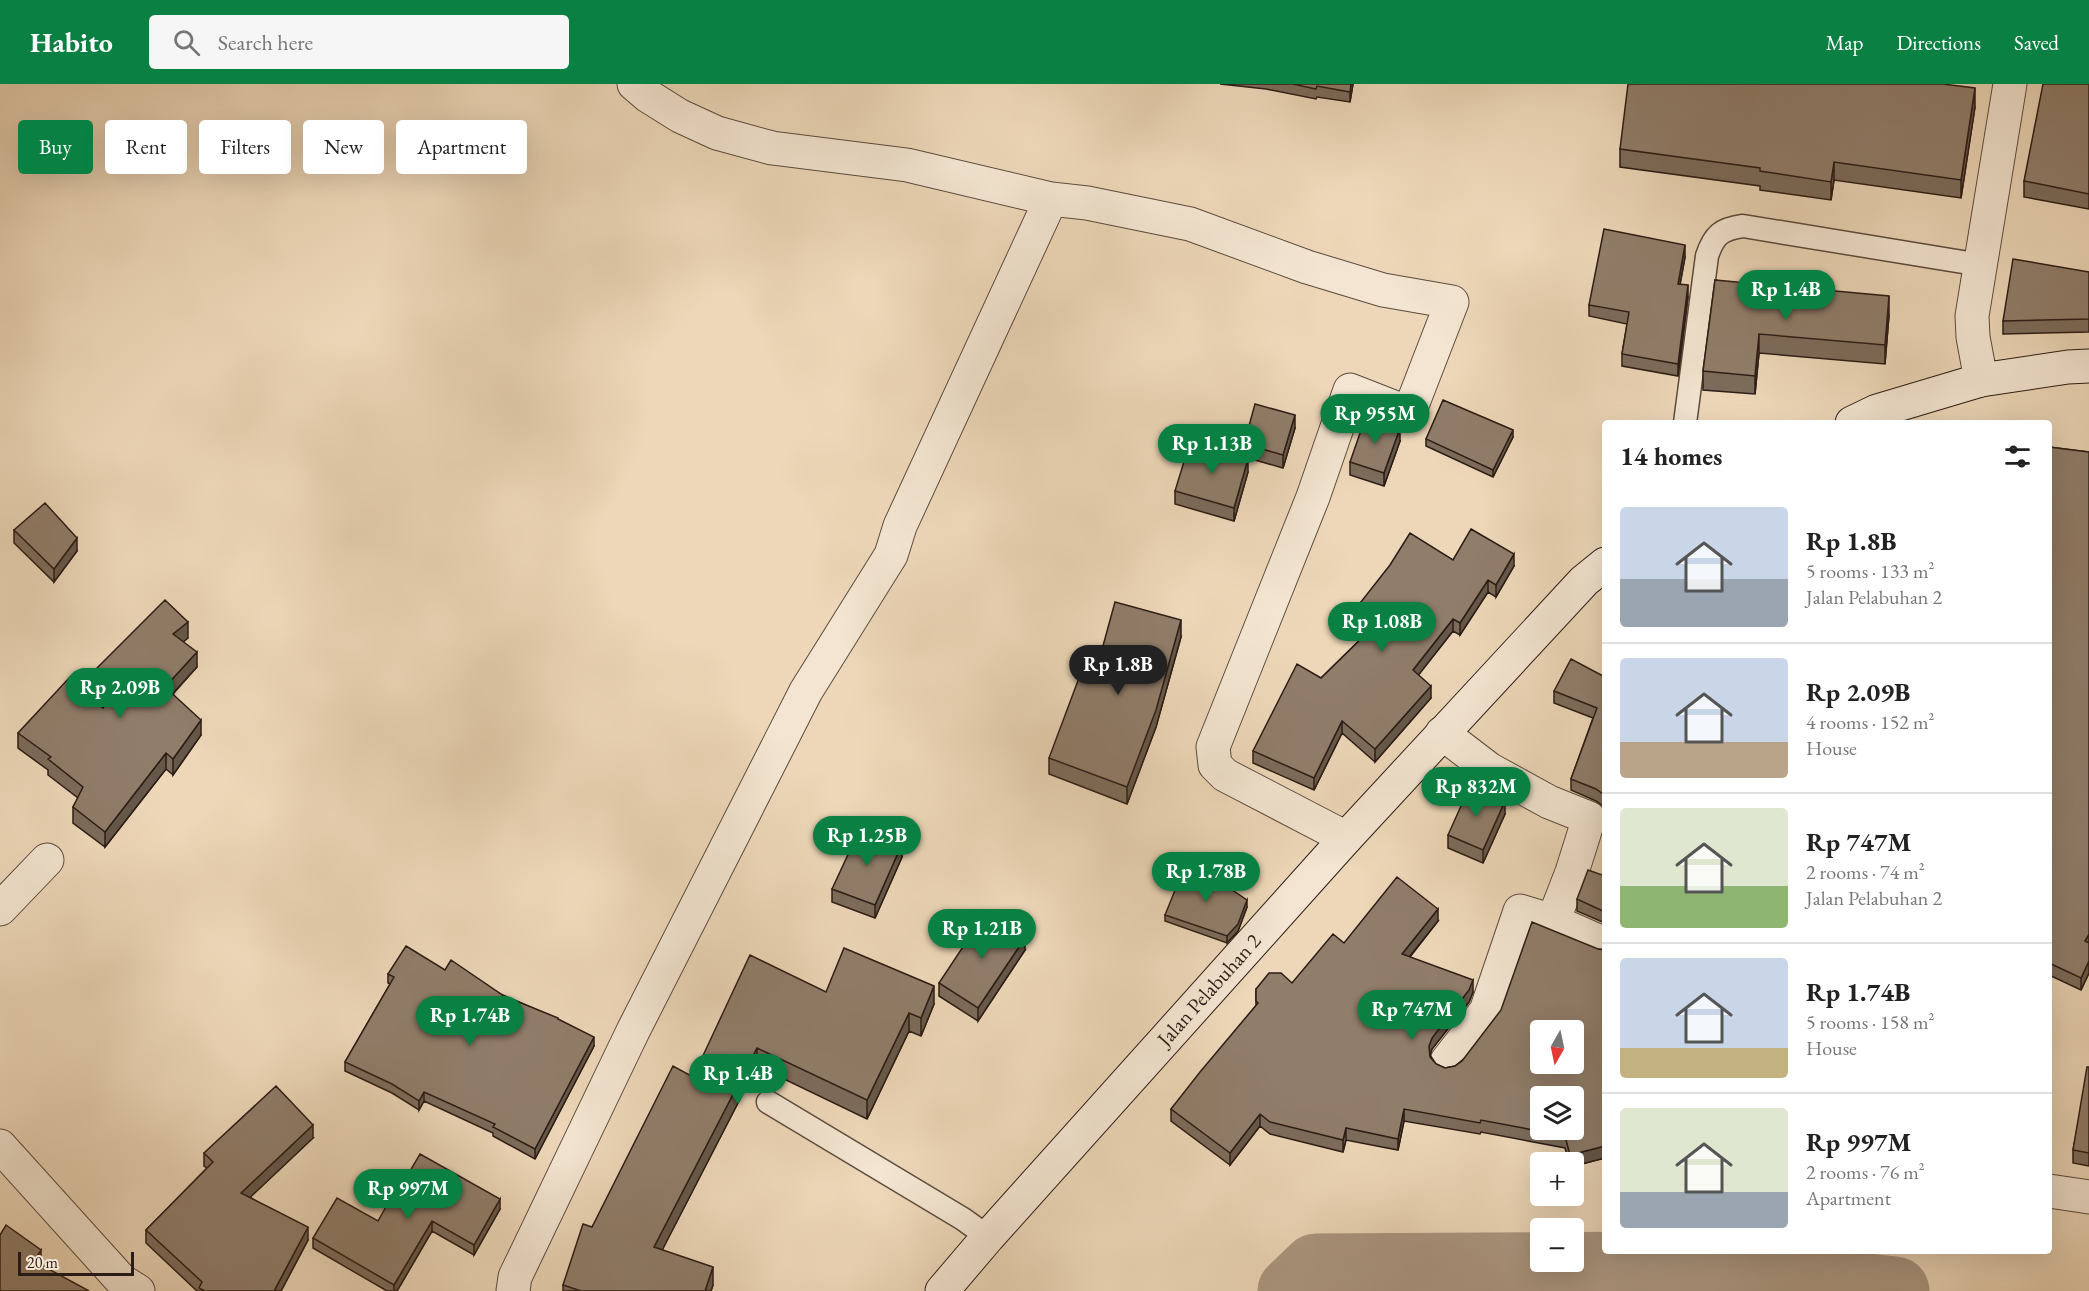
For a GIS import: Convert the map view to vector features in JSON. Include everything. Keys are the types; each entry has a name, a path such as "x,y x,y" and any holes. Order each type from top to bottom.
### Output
{"street":[{"path":"634,84 648,96 680,116 717,133 772,148 907,165 1051,199 1087,203 1190,224 1306,267 1383,290 1452,302 1409,413 1350,390 1313,497 1213,747 1215,765 1233,781 1346,838"},
{"path":"1980,380 1972,316 2010,84"},
{"path":"513,1291 515,1277 633,1030 806,691 891,555 900,526 1051,199"},
{"path":"1858,420 1877,411 1980,380 2089,366"},
{"name":"Jalan Pelabuhan 2","path":"942,1291 1346,838 1584,581 1602,566"},
{"path":"1442,733 1489,769 1549,802 1589,818 1553,921"},
{"path":"0,909 47,860"},
{"path":"1447,1061 1486,1011 1520,911 1553,921 1602,943"},
{"path":"0,1146 122,1281 138,1291"},
{"path":"2052,1191 2089,1197"}],"lane":[{"path":"1685,420 1707,256 1712,242 1726,228 1743,226 1981,265"},
{"path":"768,1102 953,1213 988,1237"}],"building":[{"path":"1293,84 1351,84 1350,92"},
{"path":"1628,84 1943,84 1975,88 1961,180 1834,162 1831,182 1760,171 1760,168 1620,149"},
{"path":"2043,84 2089,84 2089,194 2024,181"},
{"path":"1604,229 1685,245 1678,284 1688,285 1678,364 1622,354 1629,312 1589,305"},
{"path":"2013,259 2089,272 2089,319 2003,321"},
{"path":"1715,280 1889,296 1885,345 1759,334 1755,376 1703,371"},
{"path":"1443,400 1513,430 1493,470 1426,439"},
{"path":"1255,404 1295,415 1283,455 1244,444"},
{"path":"1366,416 1400,428 1384,473 1350,462"},
{"path":"1190,442 1248,459 1234,508 1175,491"},
{"path":"2052,447 2089,452 2089,934 2085,941 2089,943 2089,961 2081,978 2052,964"},
{"path":"45,503 77,538 54,569 14,530"},
{"path":"1471,529 1514,554 1496,585 1488,580 1460,623 1453,619 1413,670 1431,686 1375,749 1342,721 1314,778 1253,751 1297,664 1321,678 1373,627 1353,612 1390,565 1410,533 1453,560"},
{"path":"165,600 188,622 173,634 197,652 165,687 201,720 173,759 166,753 105,832 73,807 83,787 48,759 51,757 18,733 70,677 103,708 130,669 108,687 94,671"},
{"path":"1115,602 1181,620 1156,710 1127,787 1049,758 1082,670 1095,675"},
{"path":"1571,659 1602,675 1602,793 1571,779 1597,708 1554,691"},
{"path":"1470,786 1505,801 1483,850 1448,835"},
{"path":"859,831 902,844 875,905 832,889"},
{"path":"1184,868 1207,873 1247,900 1238,924 1227,936 1165,915"},
{"path":"1588,870 1602,875 1602,911 1577,899"},
{"path":"1397,877 1438,909 1402,954 1473,980 1469,990 1432,1038 1429,1046 1430,1057 1436,1064 1445,1068 1455,1066 1462,1061 1501,1010 1532,922 1602,950 1602,1147 1582,1152 1569,1152 1566,1140 1584,1140 1584,1086 1530,1086 1530,1129 1404,1109 1398,1139 1346,1128 1343,1140 1270,1122 1260,1114 1230,1153 1171,1109 1258,1003 1256,989 1269,973 1281,973 1292,983 1333,934 1344,943"},
{"path":"986,912 1025,938 978,1008 939,983"},
{"path":"406,946 445,970 451,960 504,996 558,1018 594,1037 535,1149 493,1127 495,1124 424,1092 419,1101 392,1084 345,1062 394,977 388,974"},
{"path":"844,948 934,986 921,1018 909,1013 867,1100 757,1048 654,1247 713,1267 705,1291 581,1291 563,1285 583,1224 592,1227 673,1066 693,1077 750,955 826,992"},
{"path":"2087,1067 2089,1067 2089,1153 2073,1150"},
{"path":"276,1086 313,1125 241,1193 308,1227 274,1291 205,1291 199,1288 202,1282 146,1230 213,1162 204,1153"},
{"path":"420,1154 500,1199 474,1245 432,1221 394,1285 313,1238 337,1198 378,1221 387,1205 389,1207"},
{"path":"6,1225 41,1250 34,1261 89,1291 0,1291 0,1235"}],"waterway":[{"path":"1292,1291 1316,1268 1670,1266 1895,1291"}]}
